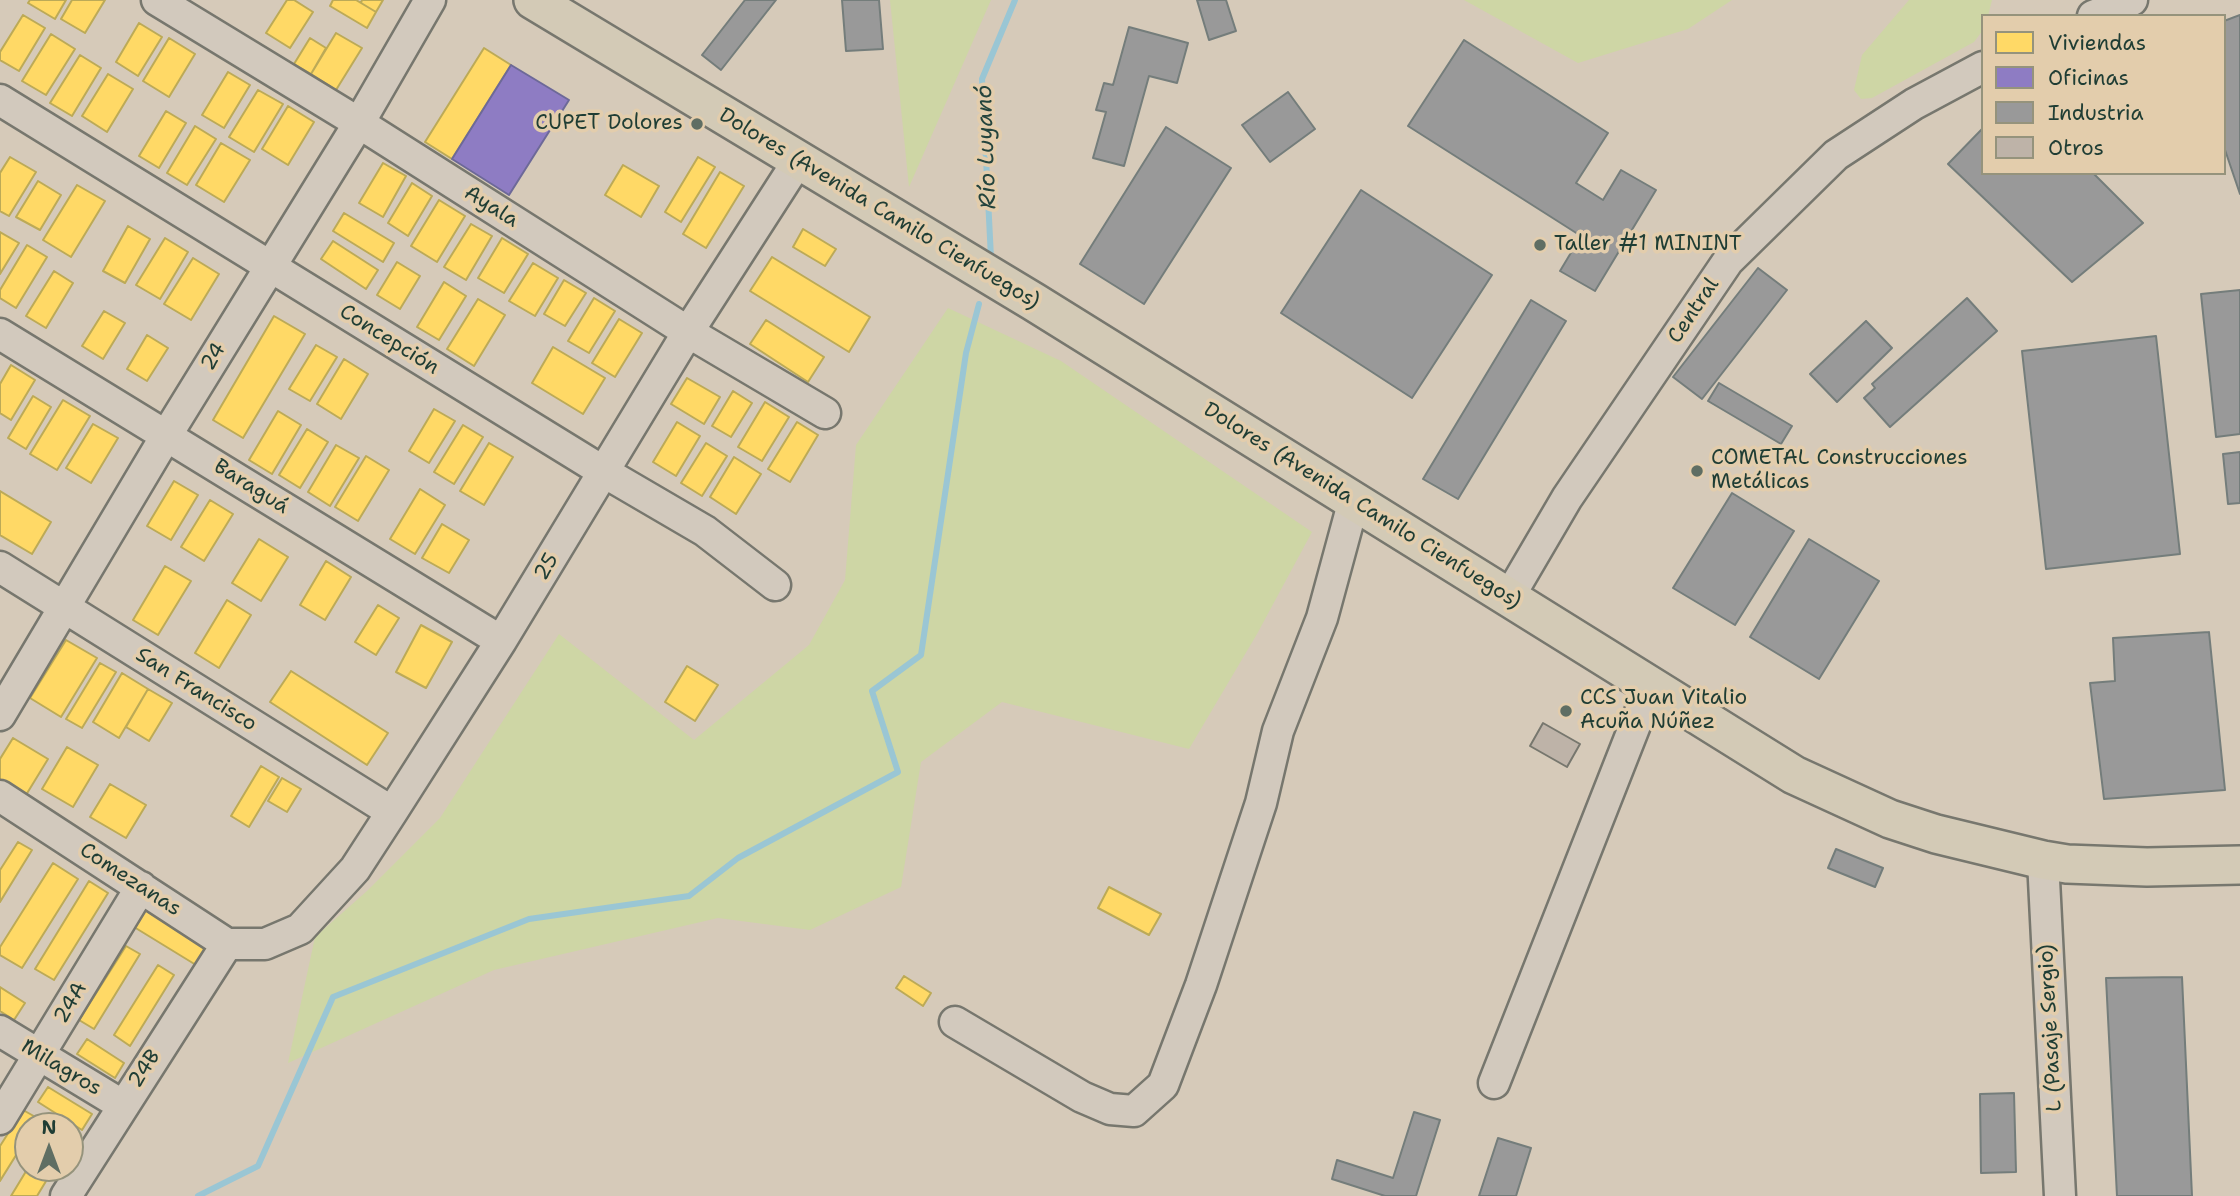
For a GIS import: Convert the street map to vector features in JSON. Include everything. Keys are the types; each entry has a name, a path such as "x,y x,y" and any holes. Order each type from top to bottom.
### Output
{"main road":[{"name":"Dolores (Avenida Camilo Cienfuegos)","path":"534,0 1034,302 1794,775 1890,819 1936,834 2043,860 2067,864 2147,867 2240,865"}],"street":[{"name":"Ayala","path":"157,0 359,123 688,332 825,414"},
{"name":"24","path":"0,715 166,436 359,123 430,0"},
{"path":"2098,14 2132,0"},
{"name":"Central","path":"1509,597 1567,498 1728,261 1836,155 1914,104 1981,68"},
{"name":"Concepción","path":"0,100 604,472 705,531 775,585"},
{"name":"25","path":"227,944 265,944 300,929 355,869 501,641 688,332 798,161"},
{"name":"Baraguá","path":"0,334 501,641"},
{"path":"955,1022 1082,1097 1110,1109 1134,1111 1163,1084 1201,985 1261,803 1278,731 1322,618 1354,500"},
{"name":"San Francisco","path":"0,567 392,812"},
{"path":"1494,1083 1650,687"},
{"name":"Comezanas","path":"0,796 227,944"},
{"name":"L (Pasaje Sergio)","path":"2043,860 2060,1196"},
{"name":"24A","path":"0,1119 141,887"},
{"name":"24B","path":"66,1196 227,944"},
{"name":"Milagros","path":"0,1031 122,1105"}],"green space":[{"path":"890,0 991,0 909,187"},
{"path":"1464,0 1732,0 1688,29 1578,63"},
{"path":"1909,0 1992,0 1988,14 1981,14 1981,33 1974,42 1872,98 1861,99 1854,90 1862,55"},
{"path":"948,308 1061,361 1312,532 1257,634 1189,749 1002,702 921,762 901,887 810,930 718,918 494,970 288,1063 315,937 367,891 440,818 559,634 694,740 809,645 845,580 856,445"}],"building: Viviendas":[{"path":"30,0 66,0 55,19 28,3"},
{"path":"72,0 105,0 85,33 61,19"},
{"path":"287,0 294,0 313,12 290,48 266,33"},
{"path":"333,0 356,0 376,12 367,28 330,6"},
{"path":"362,0 383,0 376,12 361,3"},
{"path":"23,15 45,28 19,71 0,60 0,52"},
{"path":"139,23 162,37 138,76 116,62"},
{"path":"336,33 362,48 336,90 311,74"},
{"path":"51,34 75,49 46,95 22,81"},
{"path":"169,38 195,54 169,97 143,81"},
{"path":"310,38 326,48 311,74 294,64"},
{"path":"484,48 511,65 452,159 425,142"},
{"path":"80,55 101,68 72,116 50,103"},
{"path":"228,72 250,85 224,128 202,115"},
{"path":"108,74 133,89 107,132 82,116"},
{"path":"258,90 283,104 254,152 229,137"},
{"path":"288,106 314,122 288,165 262,149"},
{"path":"166,111 186,123 159,168 139,156"},
{"path":"195,126 216,139 187,185 167,173"},
{"path":"221,143 250,160 224,202 196,185"},
{"path":"10,157 36,172 9,216 0,211 0,173"},
{"path":"698,157 715,167 681,222 665,212"},
{"path":"383,163 406,176 383,217 359,203"},
{"path":"623,165 659,186 641,217 605,195"},
{"path":"720,172 744,186 706,248 683,234"},
{"path":"38,181 61,195 40,230 16,217"},
{"path":"412,183 432,196 408,236 388,223"},
{"path":"77,185 105,201 71,257 43,240"},
{"path":"439,200 465,216 437,262 411,246"},
{"path":"344,213 394,243 383,262 333,231"},
{"path":"471,224 492,236 466,280 444,267"},
{"path":"128,226 150,239 125,283 103,271"},
{"path":"803,229 836,249 825,266 793,247"},
{"path":"0,232 19,243 0,274"},
{"path":"165,238 188,252 160,299 136,285"},
{"path":"502,238 528,254 504,293 478,278"},
{"path":"333,241 378,270 366,289 321,259"},
{"path":"27,245 47,257 16,308 0,298 0,290"},
{"path":"772,257 870,317 849,352 750,291"},
{"path":"193,258 219,274 191,320 164,304"},
{"path":"397,262 420,276 400,309 377,295"},
{"path":"533,263 558,278 535,316 509,301"},
{"path":"54,271 73,283 46,328 26,316"},
{"path":"564,280 586,293 565,326 544,314"},
{"path":"444,282 466,296 439,340 417,327"},
{"path":"594,298 615,311 589,353 568,341"},
{"path":"478,299 505,315 474,366 447,349"},
{"path":"104,311 125,323 103,359 82,346"},
{"path":"274,316 305,334 243,438 213,420"},
{"path":"619,319 642,333 615,377 592,363"},
{"path":"766,320 824,357 808,382 750,344"},
{"path":"147,335 168,348 147,381 127,369"},
{"path":"316,345 337,357 310,401 289,389"},
{"path":"553,347 605,378 583,414 532,383"},
{"path":"344,359 368,374 341,419 317,404"},
{"path":"11,365 35,380 11,420 0,413 0,384"},
{"path":"687,378 720,397 704,424 671,404"},
{"path":"733,391 752,403 731,437 712,426"},
{"path":"33,396 51,407 26,449 8,438"},
{"path":"63,400 90,416 57,470 30,454"},
{"path":"765,402 789,417 762,461 738,447"},
{"path":"434,409 455,421 429,463 409,451"},
{"path":"278,411 301,425 272,474 249,460"},
{"path":"677,422 700,436 676,476 653,462"},
{"path":"797,422 818,435 790,482 768,469"},
{"path":"93,424 118,438 91,483 66,468"},
{"path":"463,425 483,437 454,484 434,472"},
{"path":"307,429 328,442 300,488 279,475"},
{"path":"489,443 513,457 484,505 460,491"},
{"path":"706,443 727,456 702,496 681,483"},
{"path":"336,445 359,458 330,506 308,492"},
{"path":"366,456 389,470 358,521 335,507"},
{"path":"734,457 761,474 736,514 710,497"},
{"path":"174,481 198,495 171,540 147,526"},
{"path":"420,489 445,505 415,554 390,539"},
{"path":"0,491 51,522 32,554 0,535"},
{"path":"210,500 233,514 204,561 181,547"},
{"path":"442,524 469,540 449,573 422,558"},
{"path":"259,539 288,557 261,601 232,583"},
{"path":"326,561 351,577 325,620 300,605"},
{"path":"165,566 191,581 158,635 133,620"},
{"path":"227,600 251,615 219,668 195,653"},
{"path":"378,605 399,618 376,655 355,642"},
{"path":"421,625 452,642 426,688 396,672"},
{"path":"66,640 97,658 61,717 30,698"},
{"path":"100,663 116,672 82,728 66,719"},
{"path":"687,666 718,685 695,721 665,702"},
{"path":"291,671 388,733 367,765 270,702"},
{"path":"122,673 148,689 119,738 93,722"},
{"path":"148,689 172,703 149,741 126,727"},
{"path":"13,738 48,759 26,795 0,780 0,759"},
{"path":"67,747 98,765 73,807 42,789"},
{"path":"261,766 279,777 249,827 231,816"},
{"path":"282,778 301,789 287,812 268,801"},
{"path":"110,784 146,805 126,838 90,817"},
{"path":"18,842 32,850 0,902 0,870"},
{"path":"53,863 78,879 22,968 0,955 0,947"},
{"path":"89,881 108,893 54,980 35,969"},
{"path":"1109,887 1161,914 1149,935 1098,908"},
{"path":"145,910 206,948 196,965 134,927"},
{"path":"126,946 140,954 94,1029 79,1020"},
{"path":"158,965 174,975 130,1046 114,1035"},
{"path":"904,976 931,993 923,1006 896,988"},
{"path":"0,987 25,1003 14,1020 0,1011"},
{"path":"87,1039 124,1063 115,1078 77,1054"},
{"path":"48,1087 92,1114 84,1127 84,1112 54,1112 38,1102"},
{"path":"14,1124 14,1158 0,1181 0,1146"},
{"path":"20,1182 46,1182 37,1196 11,1196"}],"building: Oficinas":[{"path":"511,65 569,100 509,195 452,159"}],"building: Industria":[{"path":"745,0 776,0 721,70 702,55"},
{"path":"842,0 879,0 883,49 846,51"},
{"path":"1197,0 1226,0 1236,31 1209,40"},
{"path":"2240,15 2240,194 2226,153 2226,20"},
{"path":"1129,27 1188,43 1177,83 1149,76 1124,166 1093,158 1106,112 1096,110 1104,83 1113,85"},
{"path":"1464,40 1608,133 1576,183 1603,200 1621,170 1656,190 1595,291 1560,271 1581,236 1408,126"},
{"path":"1288,92 1315,129 1270,162 1242,125"},
{"path":"1166,127 1231,168 1144,304 1080,264"},
{"path":"1981,130 1981,175 2095,175 2143,223 2072,282 1948,164"},
{"path":"1361,190 1492,275 1412,398 1281,313"},
{"path":"1758,268 1787,290 1702,399 1673,377"},
{"path":"2240,290 2240,434 2216,437 2201,294"},
{"path":"1967,298 1997,331 1890,427 1864,398 1875,388 1872,384"},
{"path":"1531,300 1566,321 1458,499 1423,479"},
{"path":"1866,321 1892,348 1837,402 1810,374"},
{"path":"2156,336 2180,554 2046,569 2022,351"},
{"path":"1719,383 1792,426 1781,444 1708,401"},
{"path":"2240,452 2240,503 2228,504 2223,454"},
{"path":"1732,493 1794,531 1735,625 1673,588"},
{"path":"1809,539 1879,581 1819,679 1750,637"},
{"path":"2209,632 2225,790 2104,799 2090,683 2115,681 2113,638"},
{"path":"1836,849 1883,868 1875,887 1828,868"},
{"path":"2182,977 2192,1196 2117,1196 2106,978"},
{"path":"2014,1093 2016,1172 1981,1173 1980,1094"},
{"path":"1414,1112 1440,1120 1416,1196 1385,1196 1332,1179 1337,1160 1393,1178"},
{"path":"1498,1138 1531,1148 1516,1196 1479,1196"}],"building: Otros":[{"path":"1543,723 1580,744 1567,767 1530,746"}],"waterway":[{"name":"Río Luyanó","path":"991,258 982,79 1015,0"},
{"path":"198,1196 258,1166 333,997 529,919 689,896 738,858 898,772 872,691 921,655 966,353 979,304"}],"place":[{"name":"CUPET Dolores","path":"697,124"},
{"name":"Taller #1 MININT","path":"1540,245"},
{"name":"COMETAL Construcciones Metálicas","path":"1697,471"},
{"name":"CCS Juan Vitalio Acuña Núñez","path":"1566,711"}]}
